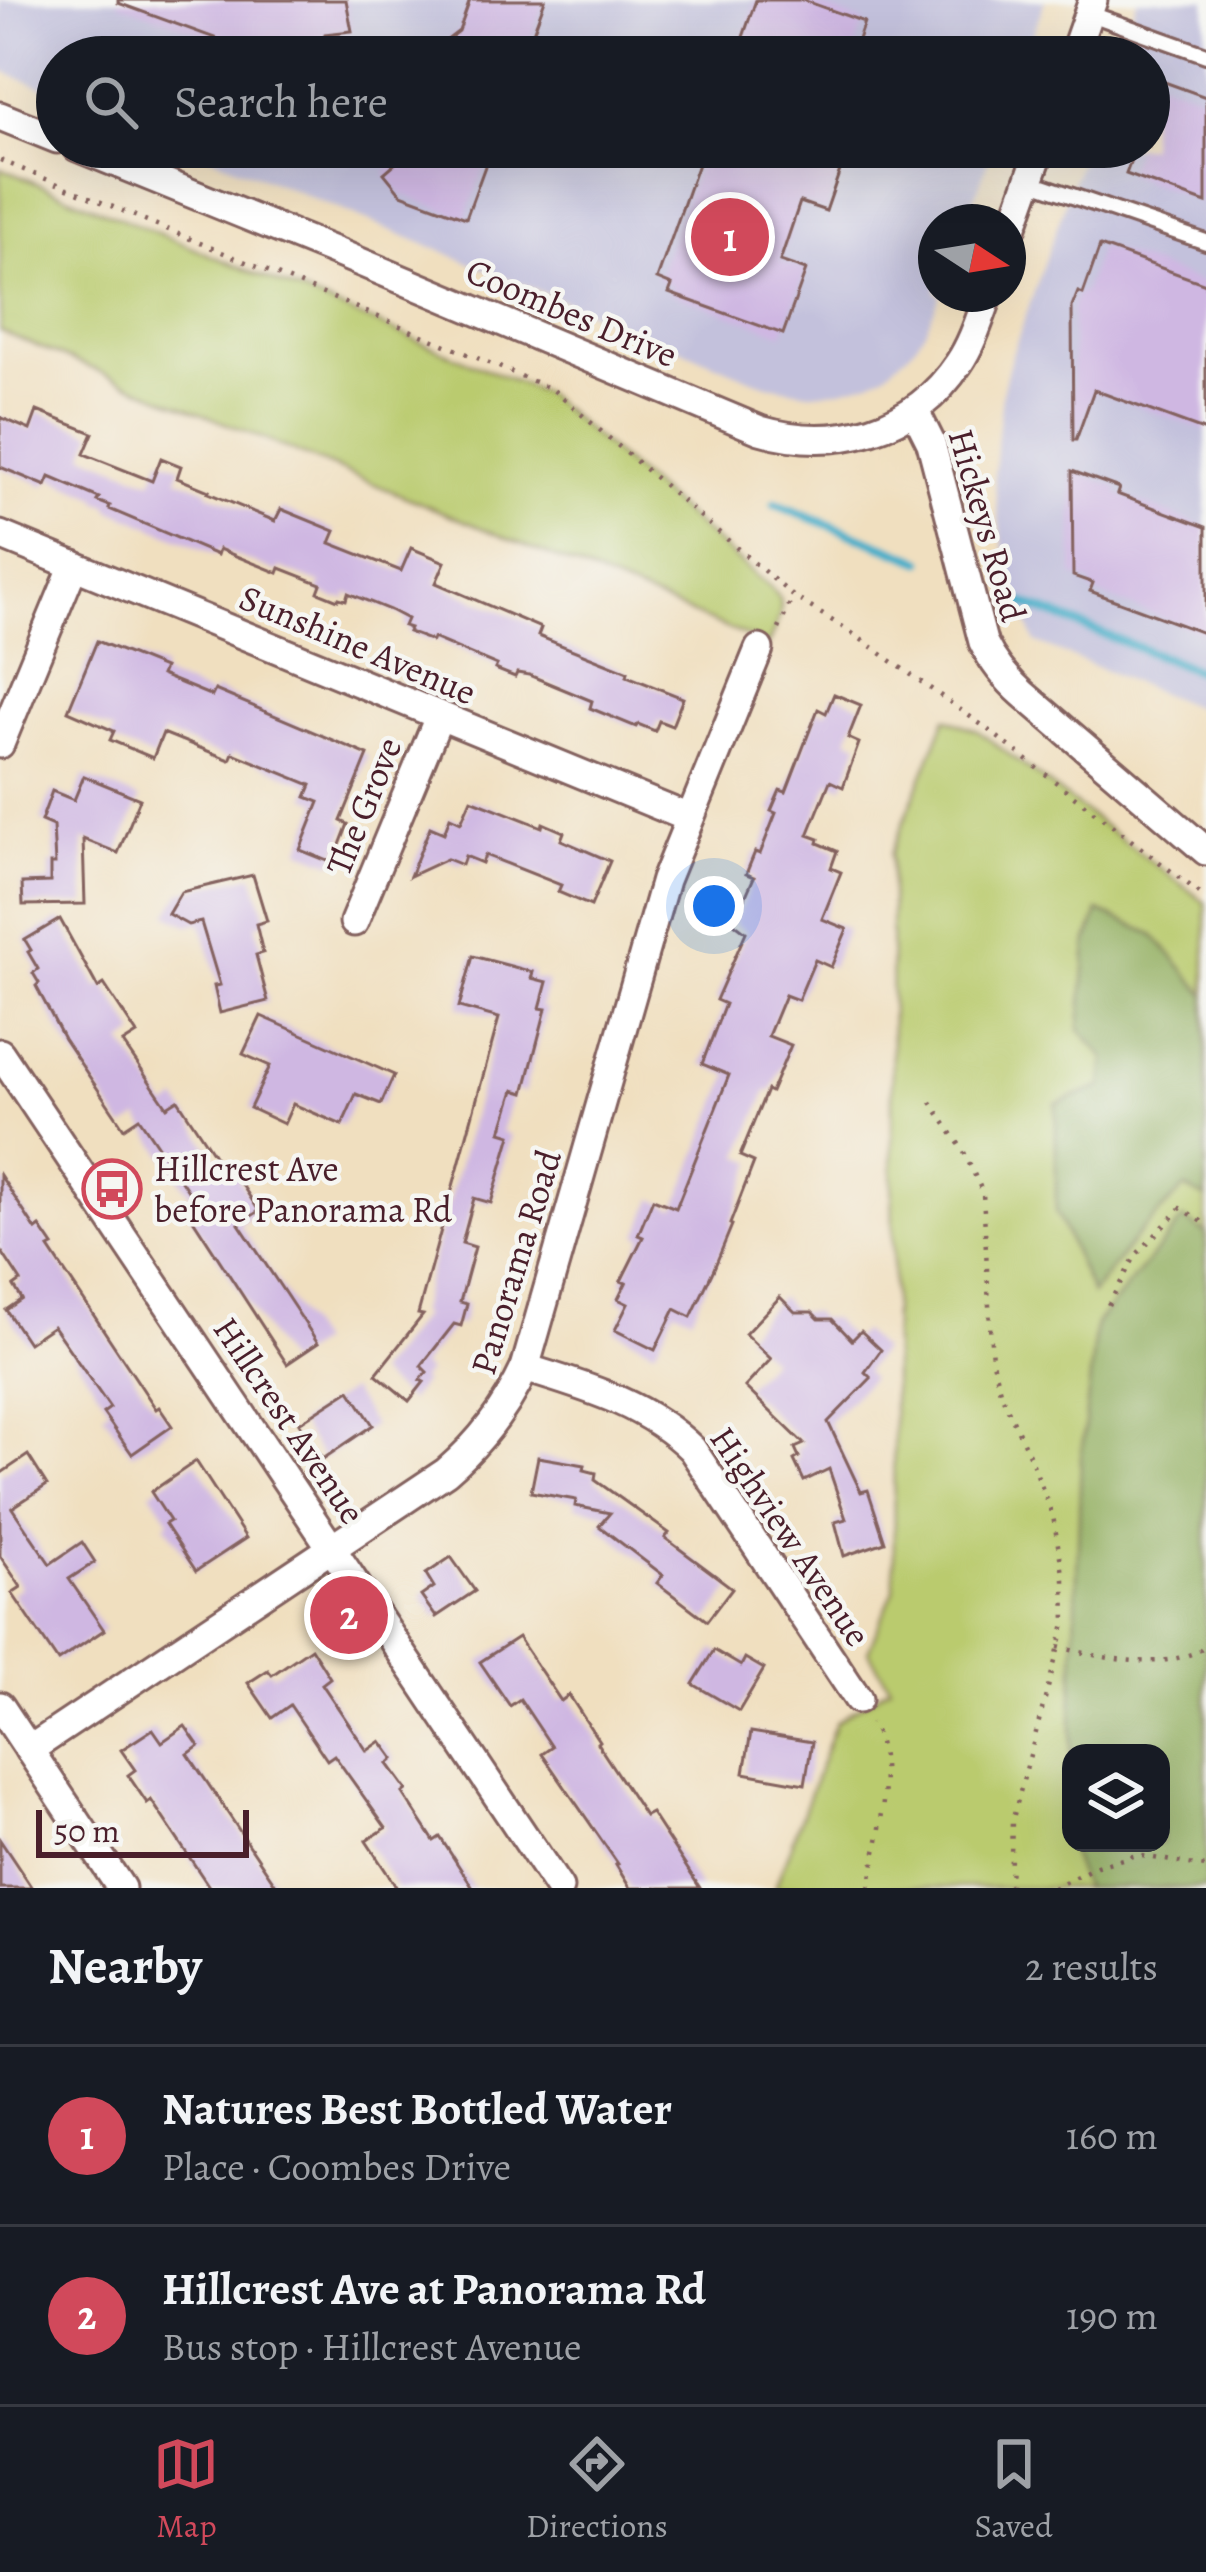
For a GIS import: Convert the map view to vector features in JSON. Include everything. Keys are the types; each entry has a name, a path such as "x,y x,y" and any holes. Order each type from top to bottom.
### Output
{"street":[{"path":"1081,36 1091,7"},
{"path":"0,116 36,131"},
{"name":"Coombes Drive","path":"129,168 785,437 835,437 887,424 915,411 960,361 982,312"},
{"path":"1021,204 1034,168"},
{"name":"Hickeys Road","path":"915,411 931,443 989,656 1022,694 1206,851"},
{"name":"Sunshine Avenue","path":"0,535 689,818"},
{"path":"0,744 74,565"},
{"name":"Panorama Road","path":"29,1750 446,1472 500,1415 525,1368 658,905 759,649"},
{"name":"The Grove","path":"354,922 439,717"},
{"name":"Hillcrest Avenue","path":"0,1053 559,1888"},
{"name":"Highview Avenue","path":"525,1368 642,1410 692,1449 858,1699"},
{"path":"0,1706 122,1888"}],"lane":[{"path":"1091,7 1160,36"},
{"path":"1170,40 1206,55"},
{"path":"1029,181 1206,242"}],"path":[{"path":"0,160 551,389 793,596 982,725 1206,898"},
{"path":"759,649 771,647 793,596"},
{"path":"931,1102 963,1150 983,1193 992,1362 1053,1516 1064,1579 1064,1624 1012,1822 1010,1888"},
{"path":"1108,1305 1136,1255 1181,1208 1206,1224"},
{"path":"1058,1646 1156,1663 1206,1647"},
{"path":"858,1699 877,1733 884,1768 869,1888"},
{"path":"1053,1888 1097,1866 1138,1855 1206,1867"}],"shaded area":[{"path":"0,0 1045,0 1032,36 36,36 36,85 0,70"},
{"path":"1137,0 1206,0 1206,712 1035,642 1011,584 1000,530 994,477 1002,392 1078,168 1170,168 1170,36 1124,36"},
{"path":"239,168 985,168 972,204 918,204 918,312 933,312 913,348 871,381 812,393 767,385"}],"green space":[{"path":"0,168 544,393 773,590 781,604 768,645 0,331"},
{"path":"946,718 978,731 1206,903 1206,1888 775,1888 836,1722 890,1686 868,1651 894,1590 891,854"},
{"path":"1098,911 1153,934 1206,995 1206,1199 1185,1188 1138,1234 1092,1294 1056,1212 1056,1104 1102,1087 1105,1058 1080,1029 1087,944"},
{"path":"1183,1219 1206,1233 1206,1888 1084,1888 1071,1852 1170,1852 1170,1744 1071,1744 1081,1458 1096,1324"}],"building":[{"path":"346,0 352,31 324,36 209,36 118,3"},
{"path":"470,0 545,0 532,36 452,36 459,31"},
{"path":"756,0 803,0 864,22 859,36 743,36"},
{"path":"1170,84 1206,97 1206,203 1126,174 1128,168 1170,168"},
{"path":"390,168 484,168 466,218 401,194 384,173"},
{"path":"697,168 841,168 826,211 800,202 780,261 806,270 783,334 669,293 672,285 657,279"},
{"path":"1100,246 1206,284 1206,431 1094,390 1073,440 1072,307 1078,292 1083,294"},
{"path":"37,411 93,433 84,454 152,481 161,458 181,466 177,478 208,493 275,521 281,509 335,531 330,543 401,571 411,548 445,562 436,583 541,628 538,636 683,698 672,726 659,721 655,731 636,727 590,708 592,701 529,675 517,673 515,677 433,638 408,632 407,619 390,610 348,593 346,600 338,600 318,592 321,584 219,549 217,555 109,509 99,498 50,477 46,486 0,467 0,417 30,430"},
{"path":"1072,471 1119,488 1117,494 1206,527 1206,634 1090,591 1093,583 1073,576"},
{"path":"97,641 164,668 161,675 212,696 215,690 368,755 341,821 348,824 333,863 300,850 319,802 306,797 311,785 233,753 230,760 163,733 153,758 110,740 114,731 68,711"},
{"path":"834,694 861,705 848,738 859,743 843,787 830,781 808,835 837,851 831,868 841,872 822,919 847,929 831,967 815,960 798,1000 785,995 768,1036 791,1045 740,1156 754,1162 732,1225 691,1317 675,1309 655,1350 615,1330 628,1304 618,1299 626,1283 621,1281 643,1237 638,1235 653,1199 676,1208 729,1075 702,1064 725,1004 716,1000 746,932 734,923 754,877 746,874 755,852 760,854 776,813 771,811 780,790 786,792 818,709 826,713"},
{"path":"84,776 140,799 118,853 83,839 85,904 23,905 22,883 50,882 50,864 55,864 53,826 41,821 52,791 74,800"},
{"path":"471,799 564,832 561,840 610,861 591,906 558,892 561,885 485,855 482,863 465,856 462,865 447,859 410,876 430,827 444,833 450,817 461,822"},
{"path":"253,875 267,921 256,924 263,953 256,955 268,1001 220,1013 214,986 220,985 201,922 188,925 168,914 181,892"},
{"path":"60,919 98,988 104,984 137,1034 123,1043 167,1107 178,1100 227,1175 233,1171 259,1211 239,1224 318,1343 287,1364 189,1213 198,1206 139,1118 124,1128 64,1039 36,986 33,973 38,969 25,940"},
{"path":"473,956 533,972 531,978 547,982 540,1008 546,1009 524,1093 514,1090 501,1132 511,1135 491,1203 474,1198 462,1243 475,1247 460,1302 467,1304 461,1326 454,1324 421,1366 427,1372 420,1380 424,1382 409,1401 376,1374 423,1315 418,1314 499,1018 459,1007"},
{"path":"261,1016 394,1075 381,1104 356,1094 342,1125 293,1104 284,1124 250,1108 270,1066 243,1054"},
{"path":"0,1175 36,1230 40,1227 53,1246 49,1248 172,1426 132,1454 103,1413 110,1408 53,1326 28,1343 6,1310 22,1299 14,1286 21,1281 0,1249"},
{"path":"780,1297 795,1312 832,1319 852,1340 861,1331 881,1350 865,1372 871,1378 828,1422 861,1492 868,1490 885,1542 844,1556 835,1522 846,1519 829,1469 804,1481 794,1460 799,1457 795,1448 804,1444 745,1387 771,1359 745,1334"},
{"path":"350,1390 373,1425 323,1459 299,1423"},
{"path":"28,1455 47,1485 12,1508 50,1564 82,1542 95,1562 69,1579 104,1630 58,1661 12,1593 21,1587 0,1556 0,1474"},
{"path":"538,1457 585,1465 584,1470 596,1473 595,1480 669,1533 665,1538 732,1588 707,1621 657,1583 663,1575 599,1526 610,1513 575,1506 576,1500 531,1492"},
{"path":"196,1461 246,1538 196,1571 165,1524 170,1521 151,1492"},
{"path":"451,1557 475,1591 436,1617 421,1596 434,1587 426,1574"},
{"path":"518,1637 561,1701 569,1695 645,1816 651,1813 700,1888 630,1888 542,1754 552,1747 520,1699 510,1706 480,1662"},
{"path":"311,1648 330,1678 322,1684 367,1751 381,1741 394,1759 388,1764 407,1790 403,1793 434,1841 440,1837 473,1888 397,1888 366,1841 386,1828 334,1755 327,1760 290,1705 272,1718 248,1683 268,1670 272,1675"},
{"path":"714,1650 741,1666 745,1658 764,1669 739,1711 693,1684"},
{"path":"185,1726 199,1746 188,1754 278,1888 210,1888 151,1800 147,1803 128,1775 135,1770 121,1750 153,1729 162,1742"},
{"path":"751,1732 812,1742 805,1784 744,1773"},
{"path":"0,1840 32,1888 0,1888"}],"waterway":[{"path":"775,504 922,561"},
{"path":"1010,598 1206,674"}],"place":[{"name":"Natures Best Bottled Water","path":"730,237"},
{"name":"Hillcrest Ave before Panorama Rd","path":"112,1189"},
{"name":"Hillcrest Ave at Panorama Rd","path":"349,1615"}]}
